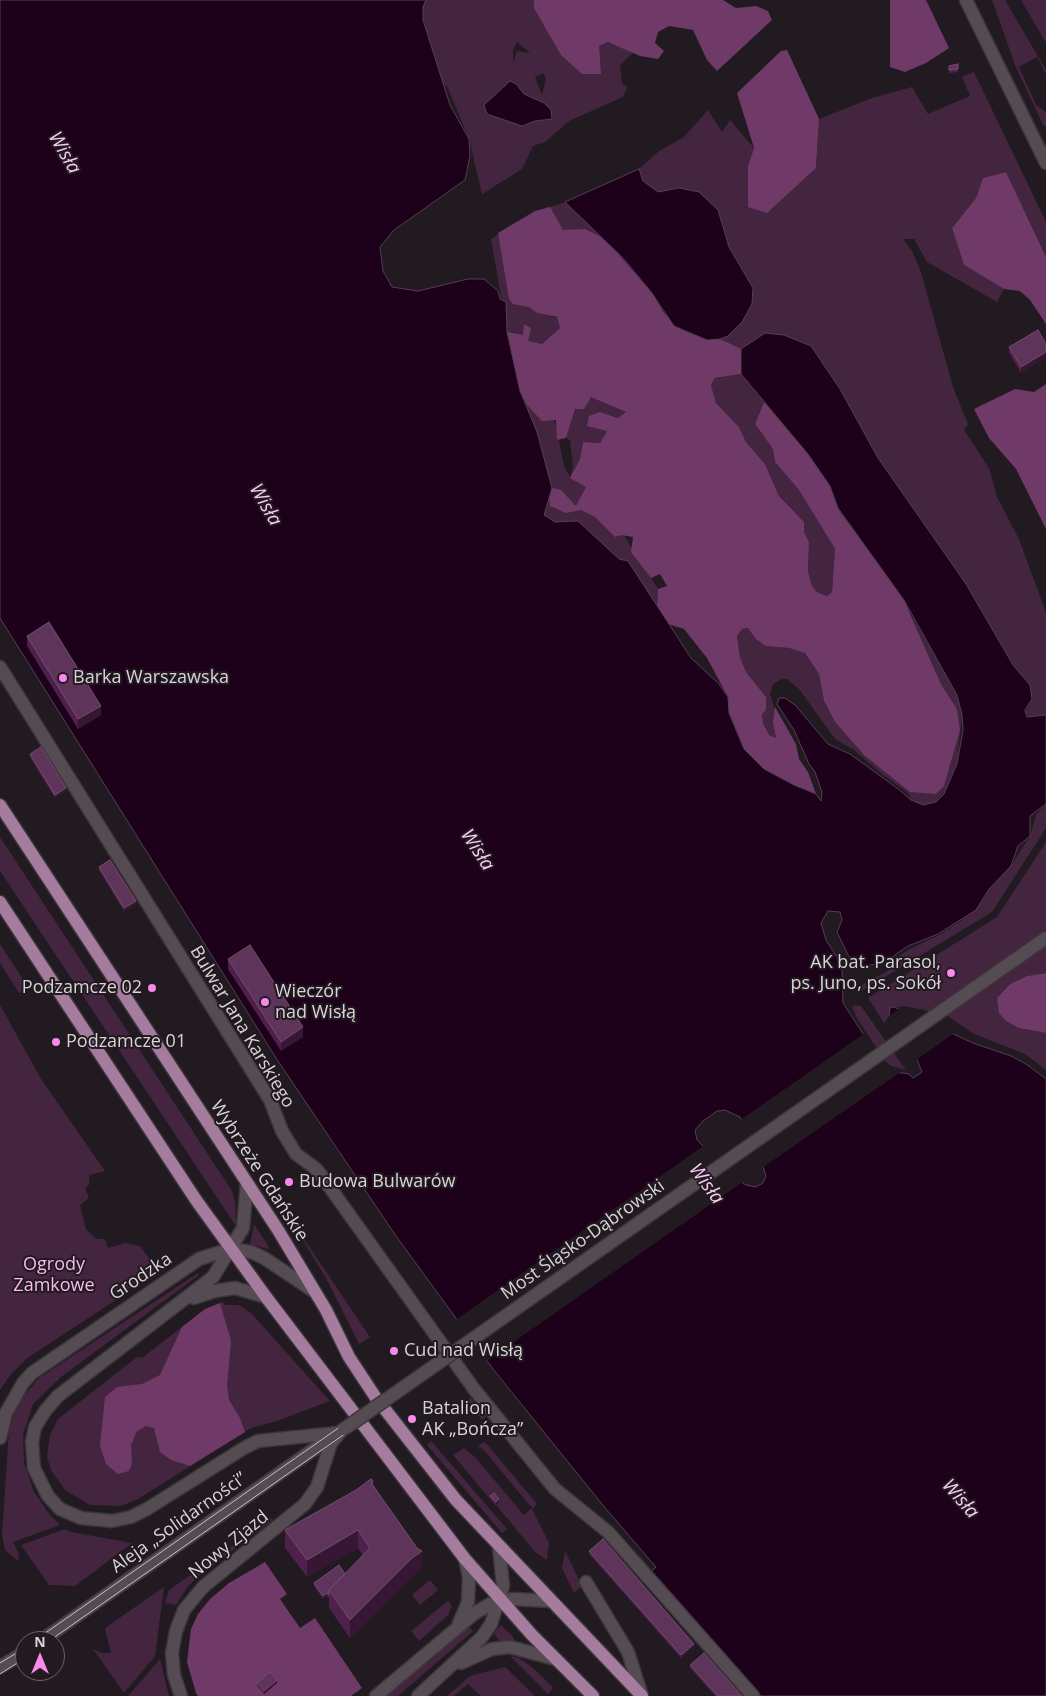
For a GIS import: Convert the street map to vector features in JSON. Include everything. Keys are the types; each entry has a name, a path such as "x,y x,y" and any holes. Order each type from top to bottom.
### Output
{"main road":[{"path":"966,0 1046,163"},
{"name":"Bulwar Jana Karskiego","path":"0,667 270,1100 287,1142 296,1154 316,1168 474,1389 555,1490 608,1532 752,1696"},
{"name":"Wybrzeże Gdańskie","path":"0,805 247,1183 316,1292 350,1356 376,1398 439,1479 499,1547 642,1696"},
{"path":"0,902 146,1126 230,1249 464,1559 555,1659 593,1696"},
{"name":"Most Śląsko-Dąbrowski","path":"341,1431 1046,938"},
{"path":"247,1183 242,1228 213,1277 183,1302 58,1396 40,1418 32,1442 34,1468 48,1496 60,1509 74,1516 93,1521 112,1521 131,1517 244,1448 258,1442 341,1431"},
{"name":"Grodzka","path":"0,1438 6,1413 23,1383 32,1373 199,1259 230,1249 251,1252 264,1258 316,1292"},
{"path":"183,1302 228,1288 245,1290 266,1297"},
{"name":"Nowy Zjazd","path":"181,1696 174,1675 172,1653 179,1620 188,1604 203,1587 305,1504 317,1487 332,1443 341,1431"},
{"name":"Aleja „Solidarności”","path":"55,1631 341,1431"},
{"path":"418,1696 486,1632 494,1618 500,1600 503,1576 499,1547"},
{"path":"452,1634 468,1604 469,1577 464,1559"},
{"path":"586,1582 628,1652 642,1696"},
{"path":"376,1696 475,1614 500,1600 551,1601"},
{"path":"442,1675 469,1658 492,1649 510,1647 555,1659"},
{"path":"0,1667 15,1658"}],"green space":[{"path":"420,0 534,0 534,8 599,46 608,42 634,52 620,65 622,83 627,87 623,97 569,121 545,142 533,146 522,169 482,194 469,139 448,88 442,82 417,19","holes":["517,42 530,53 517,51 513,63 513,49","543,73 546,79 542,95 535,77"]},
{"path":"992,0 1005,0 1046,70 1046,74 1037,57 1019,67 1036,105 1046,112 1046,126 1043,125 1015,65"},
{"path":"1021,0 1046,0 1046,43"},
{"path":"974,72 1046,222 1046,257 1006,172 983,178 976,198 952,228 964,265 1004,289 997,302 927,262 914,239 903,239 912,251 921,272 953,387 968,424 964,430 989,468 997,497 1019,539 1046,613 1046,715 1030,718 1025,713 1032,699 1030,685 1013,665 966,584 878,458 840,389 811,346 774,341 748,383 764,402 755,424 773,449 775,462 799,490 835,549 832,592 827,596 817,592 812,586 808,571 809,542 804,532 803,522 779,496 765,464 746,442 739,427 716,403 711,385 715,378 741,374 716,358 679,188 658,192 643,181 639,169 659,151 684,137 708,110 722,132 730,120 754,148 748,166 767,212 816,168 819,119 872,98 912,87 928,114 970,96 962,77"},
{"path":"572,200 601,237 614,249 621,299 540,210"},
{"path":"511,226 529,307 537,313 557,318 560,328 542,344 529,342 536,379 556,425 564,466 570,477 573,467 570,440 566,438 575,408 591,396 626,412 619,418 600,412 607,431 600,443 583,442 580,459 571,478 593,490 615,521 658,589 657,606 639,580 542,533 491,239"},
{"path":"910,613 957,695 962,715 957,764 947,789 936,802 923,805 911,800 908,793 854,750 835,739 799,689 787,679 782,679 773,684 770,694 776,713 773,723 776,738 769,735 763,723 762,714 766,697 746,672 740,657 737,636 742,629 749,628 766,646 789,648 805,653 819,674 824,701 835,722 864,755 953,750 960,730 957,709 941,684"},
{"path":"1046,804 1046,828 992,912 862,991 860,986 890,968 888,963 908,950 941,934 965,918 984,899 989,889 1011,866 1030,836 1036,815"},
{"path":"0,837 232,1191 235,1201 236,1226 0,871"},
{"path":"1046,842 1046,973 1027,976 1010,984 997,998 1019,1028 1046,1033 1046,1070 1025,1054 974,1034 949,1017 925,1010 904,1006 890,1008 889,1017 884,1023 868,998 997,917"},
{"path":"0,944 28,987 19,993 0,963"},
{"name":"Ogrody Zamkowe","path":"0,1005 41,1079 105,1171 89,1175 89,1185 85,1188 89,1198 80,1205 86,1229 96,1239 105,1239 108,1248 125,1243 140,1246 157,1269 128,1289 128,1292 26,1359 11,1374 0,1390"},
{"path":"854,1005 861,1006 906,1070 891,1066 885,1061 857,1018 852,1007"},
{"path":"283,1208 370,1337 359,1344 326,1278"},
{"path":"254,1224 269,1247 268,1249 250,1244"},
{"path":"198,1273 199,1275 61,1377 33,1404 23,1435 24,1463 34,1492 50,1515 60,1525 13,1542 19,1554 18,1561 5,1550 2,1535 9,1431 15,1411 23,1397 39,1378"},
{"path":"223,1302 225,1305 239,1305 251,1313 330,1401 277,1421 251,1428 138,1499 121,1506 90,1505 65,1490 51,1470 47,1457 50,1435 58,1419 137,1357 142,1358 205,1309"},
{"path":"471,1398 486,1417 482,1420 467,1401"},
{"path":"431,1441 507,1529 502,1533 427,1445"},
{"path":"483,1442 487,1444 537,1504 532,1509 549,1543 547,1560 535,1552 496,1505 499,1502 494,1496 490,1499 453,1455 464,1448 475,1457 524,1515 532,1508 484,1450 478,1446"},
{"path":"272,1518 273,1520 196,1578 176,1605 165,1603 169,1590"},
{"path":"65,1529 71,1532 132,1543 75,1586 49,1585 21,1545"},
{"path":"565,1551 582,1586 574,1593 562,1568"},
{"path":"430,1580 438,1590 420,1605 412,1595"},
{"path":"164,1587 155,1656 124,1693 93,1649 102,1653 111,1653 105,1628"},
{"path":"448,1601 452,1606 448,1615 419,1641 411,1631"},
{"path":"501,1625 514,1638 514,1641 499,1641 494,1633"},
{"path":"469,1627 473,1631 398,1696 386,1696"},
{"path":"510,1656 519,1658 532,1667 553,1688 548,1694"},
{"path":"160,1659 169,1696 128,1696 148,1673"},
{"path":"505,1667 535,1696 481,1696 468,1684 454,1696 447,1696 470,1676"}],"shaded area":[{"path":"534,0 723,0 736,8 756,6 768,11 772,20 717,71 707,60 693,30 669,26 658,32 655,43 664,51 658,59 640,56 608,42 599,46 601,74 582,74 561,55 534,8"},
{"path":"890,0 926,0 949,48 926,63 905,72 890,67"},
{"path":"787,50 819,119 816,168 767,213 748,207 748,166 754,148 737,93 781,51"},
{"path":"1006,172 1046,257 1046,324 1030,300 1020,291 1004,289 964,265 952,228 976,198 983,178"},
{"path":"550,207 563,230 585,229 601,237 614,249 652,293 664,313 680,329 707,340 720,339 741,349 741,374 715,378 711,385 716,403 739,427 746,442 765,464 779,496 804,522 804,532 809,542 808,571 812,586 817,592 827,596 832,592 835,549 799,490 775,462 773,449 755,424 764,402 808,454 830,486 838,509 904,600 941,684 957,709 960,730 944,786 936,794 910,792 864,755 835,722 824,701 819,674 805,653 789,648 766,646 756,639 748,628 742,629 737,636 740,657 746,672 766,697 766,710 762,714 763,723 769,735 776,738 773,723 775,707 796,744 799,759 808,772 816,794 764,769 744,749 729,713 728,697 707,658 684,629 668,624 657,606 658,589 667,586 660,574 651,578 631,552 633,537 621,535 615,537 595,517 581,510 566,513 550,506 549,496 552,488 561,490 576,506 586,487 570,478 580,459 583,442 600,443 607,431 587,426 589,416 600,412 618,418 626,412 591,397 584,409 575,409 566,438 557,440 556,420 542,421 527,405 520,391 507,332 523,335 524,324 531,328 528,341 542,344 560,328 557,317 537,313 529,307 513,304 509,299 498,233 535,211"},
{"path":"1046,384 1046,529 1016,469 989,438 974,409 1015,389 1034,392"},
{"path":"1046,973 1046,1033 1019,1028 1006,1021 999,1013 997,998 1010,984 1027,976"},
{"path":"220,1303 231,1341 227,1386 229,1400 240,1418 245,1432 190,1466 171,1460 160,1452 154,1428 146,1426 137,1431 131,1445 132,1464 129,1471 118,1474 106,1464 100,1446 105,1397 117,1387 142,1384 160,1375 182,1327 205,1309"},
{"path":"265,1562 287,1594 280,1599 300,1628 315,1618 362,1688 351,1696 198,1696 196,1693 187,1662 191,1629 198,1614 210,1599 229,1583"}],"water":[{"name":"Wisła","path":"0,0 426,0 423,7 423,20 450,105 469,139 470,156 465,180 394,230 380,247 383,271 392,287 418,291 468,279 484,279 498,291 500,299 506,302 507,332 520,391 537,432 552,488 544,515 555,522 578,521 619,559 628,561 691,658 719,684 728,697 729,713 744,749 764,769 816,794 821,801 822,792 815,772 809,764 794,730 777,704 779,698 785,698 795,705 828,744 850,754 911,800 923,805 936,802 944,794 957,764 963,730 962,715 957,695 904,600 838,508 830,486 808,454 741,374 741,349 765,333 784,335 811,346 840,389 878,458 966,584 1013,665 1030,685 1032,699 1025,710 1027,717 1046,715 1046,804 1030,816 1030,836 1018,846 1011,866 989,889 976,910 938,934 908,946 886,961 867,966 854,963 848,955 837,932 842,920 840,912 828,911 821,923 826,940 842,965 843,1003 884,1066 895,1072 909,1074 913,1078 922,1072 916,1057 889,1017 890,1008 894,1007 973,1043 1011,1056 1026,1064 1046,1079 1046,1696 761,1696 651,1572 656,1567 606,1509 493,1369 396,1236 278,1061 0,618","holes":["725,1110 740,1117 758,1150 766,1176 763,1183 756,1187 746,1185 731,1175 697,1140 695,1130 703,1121 717,1111"]},
{"path":"510,81 516,84 524,94 544,103 551,110 552,119 535,121 522,126 487,114 484,105"},
{"path":"639,169 643,181 658,192 679,188 699,192 718,210 729,247 753,288 752,304 742,322 728,336 707,340 674,326 652,293 624,259 565,202"}],"pier":[{"path":"902,1007 956,1032 915,1061 887,1018"},
{"path":"865,1033 886,1064 902,1071 762,1168 739,1121"},
{"path":"705,1145 744,1181 485,1362 454,1321"}],"building":[{"path":"958,64 958,69 949,70 949,66"},
{"path":"1038,330 1046,344 1046,352 1021,367 1009,347"},
{"path":"49,622 101,706 78,719 27,636"},
{"path":"41,747 66,788 55,795 30,754"},
{"path":"110,860 136,901 124,908 99,867"},
{"name":"Wieczór nad Wisłą","path":"250,945 303,1027 281,1042 228,959"},
{"path":"371,1479 373,1481 372,1484 417,1548 422,1551 412,1558 350,1620 329,1590 370,1548 358,1530 307,1560 285,1530 356,1490"},
{"path":"494,1493 499,1499 496,1502 490,1496"},
{"path":"603,1539 694,1644 681,1655 589,1551"},
{"path":"339,1565 345,1574 329,1590 329,1595 327,1593 323,1596 314,1583"},
{"path":"704,1653 742,1696 718,1696 690,1665"},
{"path":"270,1672 277,1680 264,1691 257,1683"}],"tram line":[{"path":"48,1631 1046,933"},
{"path":"63,1631 1046,943"},
{"path":"0,1663 15,1654"},
{"path":"0,1674 15,1664"}],"place":[{"name":"Barka Warszawska","path":"63,678"},
{"name":"AK bat. Parasol, ps. Juno, ps. Sokół","path":"951,973"},
{"name":"Podzamcze 02","path":"152,988"},
{"name":"Wieczór nad Wisłą","path":"265,1002"},
{"name":"Podzamcze 01","path":"56,1042"},
{"name":"Budowa Bulwarów","path":"289,1182"},
{"name":"Cud nad Wisłą","path":"394,1351"},
{"name":"Batalion AK „Bończa”","path":"412,1419"}]}
